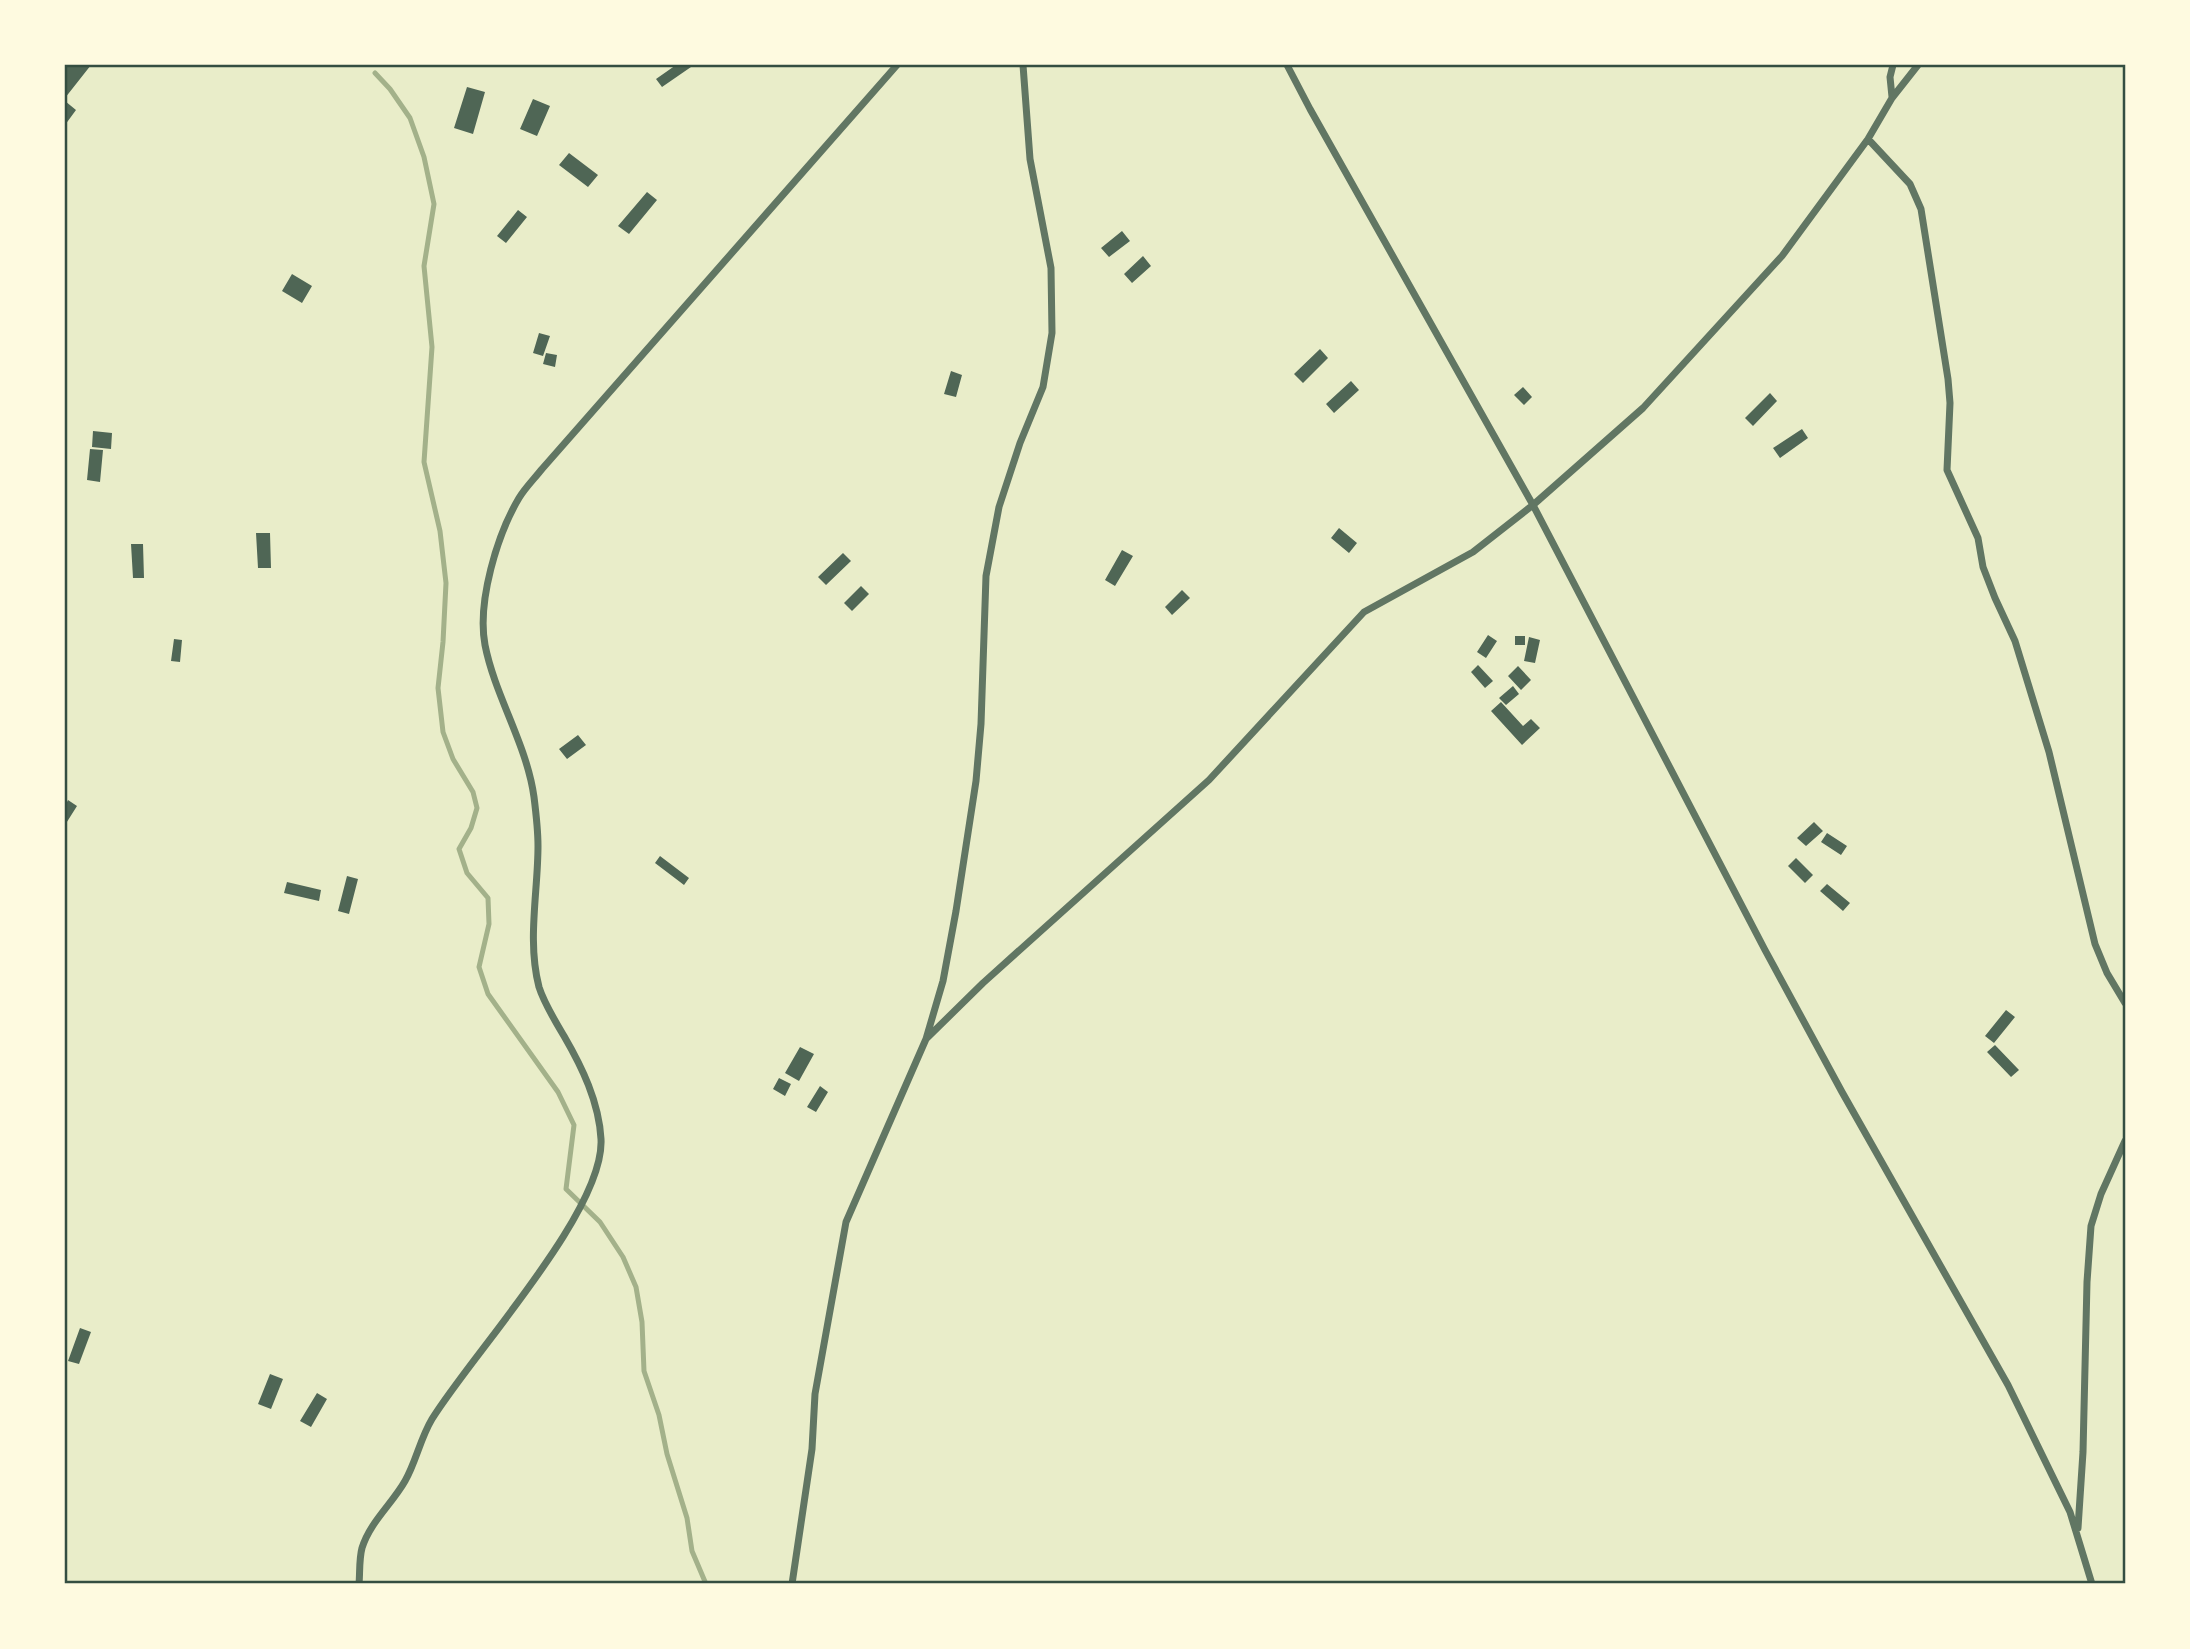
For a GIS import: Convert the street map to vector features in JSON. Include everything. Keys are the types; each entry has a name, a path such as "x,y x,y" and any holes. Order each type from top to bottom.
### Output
{"street":[{"path":"359,1584 362,1549 372,1526 407,1478 431,1421 534,1279 575,1217 595,1175 601,1140 593,1097 581,1066 540,988 533,950 538,844 533,794 485,644 489,572 503,530 520,496 542,470 897,65"},
{"path":"792,1584 812,1449 815,1394 846,1222 926,1039 947,958 976,781 981,724 986,576 999,507 1020,443 1043,387 1052,333 1051,268 1030,159 1023,65"},
{"path":"1287,65 1533,505 1842,1092 2008,1385 2054,1476 2077,1531 2092,1584"},
{"path":"1892,98 1890,77 1893,65"},
{"path":"926,1039 984,983 1209,780 1364,612 1473,552 1533,505 1643,408 1782,256 1868,139 1892,98 1918,65"},
{"path":"1868,139 1910,184 1921,209 1948,379 1950,403 1947,470 1979,538 1983,567 2018,653 2049,752 2095,944 2107,973 2125,1003"},
{"path":"2077,1531 2083,1452 2091,1226 2101,1194 2125,1141"}],"building":[{"path":"68,65 91,65 65,98 65,69"},
{"path":"676,65 691,67 662,87 656,79"},
{"path":"467,87 485,92 473,134 454,128"},
{"path":"533,99 550,106 537,136 520,129"},
{"path":"65,101 76,110 65,125"},
{"path":"569,153 598,175 588,187 559,165"},
{"path":"647,192 657,200 629,234 618,226"},
{"path":"518,210 527,217 506,243 497,236"},
{"path":"1122,231 1130,241 1109,257 1101,248"},
{"path":"1143,256 1151,266 1132,283 1124,274"},
{"path":"292,274 312,286 302,303 282,291"},
{"path":"539,333 550,336 543,356 533,353"},
{"path":"1320,349 1328,358 1303,383 1294,374"},
{"path":"546,353 557,355 555,367 543,364"},
{"path":"951,371 962,375 956,397 944,394"},
{"path":"1351,381 1359,390 1334,413 1326,404"},
{"path":"1523,387 1532,397 1524,405 1514,395"},
{"path":"1770,393 1777,401 1753,426 1745,418"},
{"path":"1802,429 1808,438 1780,458 1773,448"},
{"path":"93,431 112,433 111,449 92,447"},
{"path":"90,449 103,450 100,482 87,480"},
{"path":"1339,528 1357,543 1349,553 1331,538"},
{"path":"256,533 270,533 271,568 258,568"},
{"path":"131,544 143,544 144,578 133,578"},
{"path":"1122,550 1133,556 1115,586 1105,580"},
{"path":"843,553 851,561 826,585 818,577"},
{"path":"861,586 869,594 852,611 844,603"},
{"path":"1182,590 1190,598 1172,615 1165,607"},
{"path":"1488,635 1497,641 1486,658 1477,652"},
{"path":"1515,636 1525,636 1525,645 1515,645"},
{"path":"1529,637 1540,640 1535,663 1524,661"},
{"path":"174,639 182,640 180,662 171,661"},
{"path":"1478,665 1493,681 1485,688 1471,672"},
{"path":"1518,666 1531,680 1521,690 1508,676"},
{"path":"1513,686 1519,694 1506,705 1499,698"},
{"path":"1501,702 1523,726 1531,719 1540,728 1522,745 1491,711"},
{"path":"578,735 586,745 567,759 559,749"},
{"path":"68,800 77,806 65,825 65,806"},
{"path":"1814,822 1823,831 1806,846 1797,838"},
{"path":"1827,833 1847,846 1841,855 1821,842"},
{"path":"660,856 689,878 684,885 655,863"},
{"path":"1796,858 1813,875 1805,883 1788,866"},
{"path":"347,876 358,879 349,914 338,911"},
{"path":"287,882 321,890 319,901 284,893"},
{"path":"1827,884 1850,903 1843,911 1820,891"},
{"path":"2006,1010 2015,1017 1994,1043 1985,1036"},
{"path":"1995,1045 2019,1070 2011,1077 1987,1052"},
{"path":"800,1047 814,1054 799,1081 785,1073"},
{"path":"779,1078 791,1084 785,1096 773,1089"},
{"path":"820,1086 828,1092 816,1112 807,1107"},
{"path":"80,1328 91,1332 79,1364 68,1361"},
{"path":"270,1374 283,1379 271,1409 258,1404"},
{"path":"317,1393 327,1399 311,1427 300,1421"}],"waterway":[{"path":"375,73 410,118 424,157 434,204 424,266 432,347 424,462 440,531 446,583 438,688 443,732 453,759 473,792 477,808 471,828 459,849 467,873 488,898 489,924 479,967 488,994 558,1092 574,1125 566,1189 600,1222 623,1257 636,1287 642,1322 644,1371 687,1518 692,1551 706,1584"}]}
